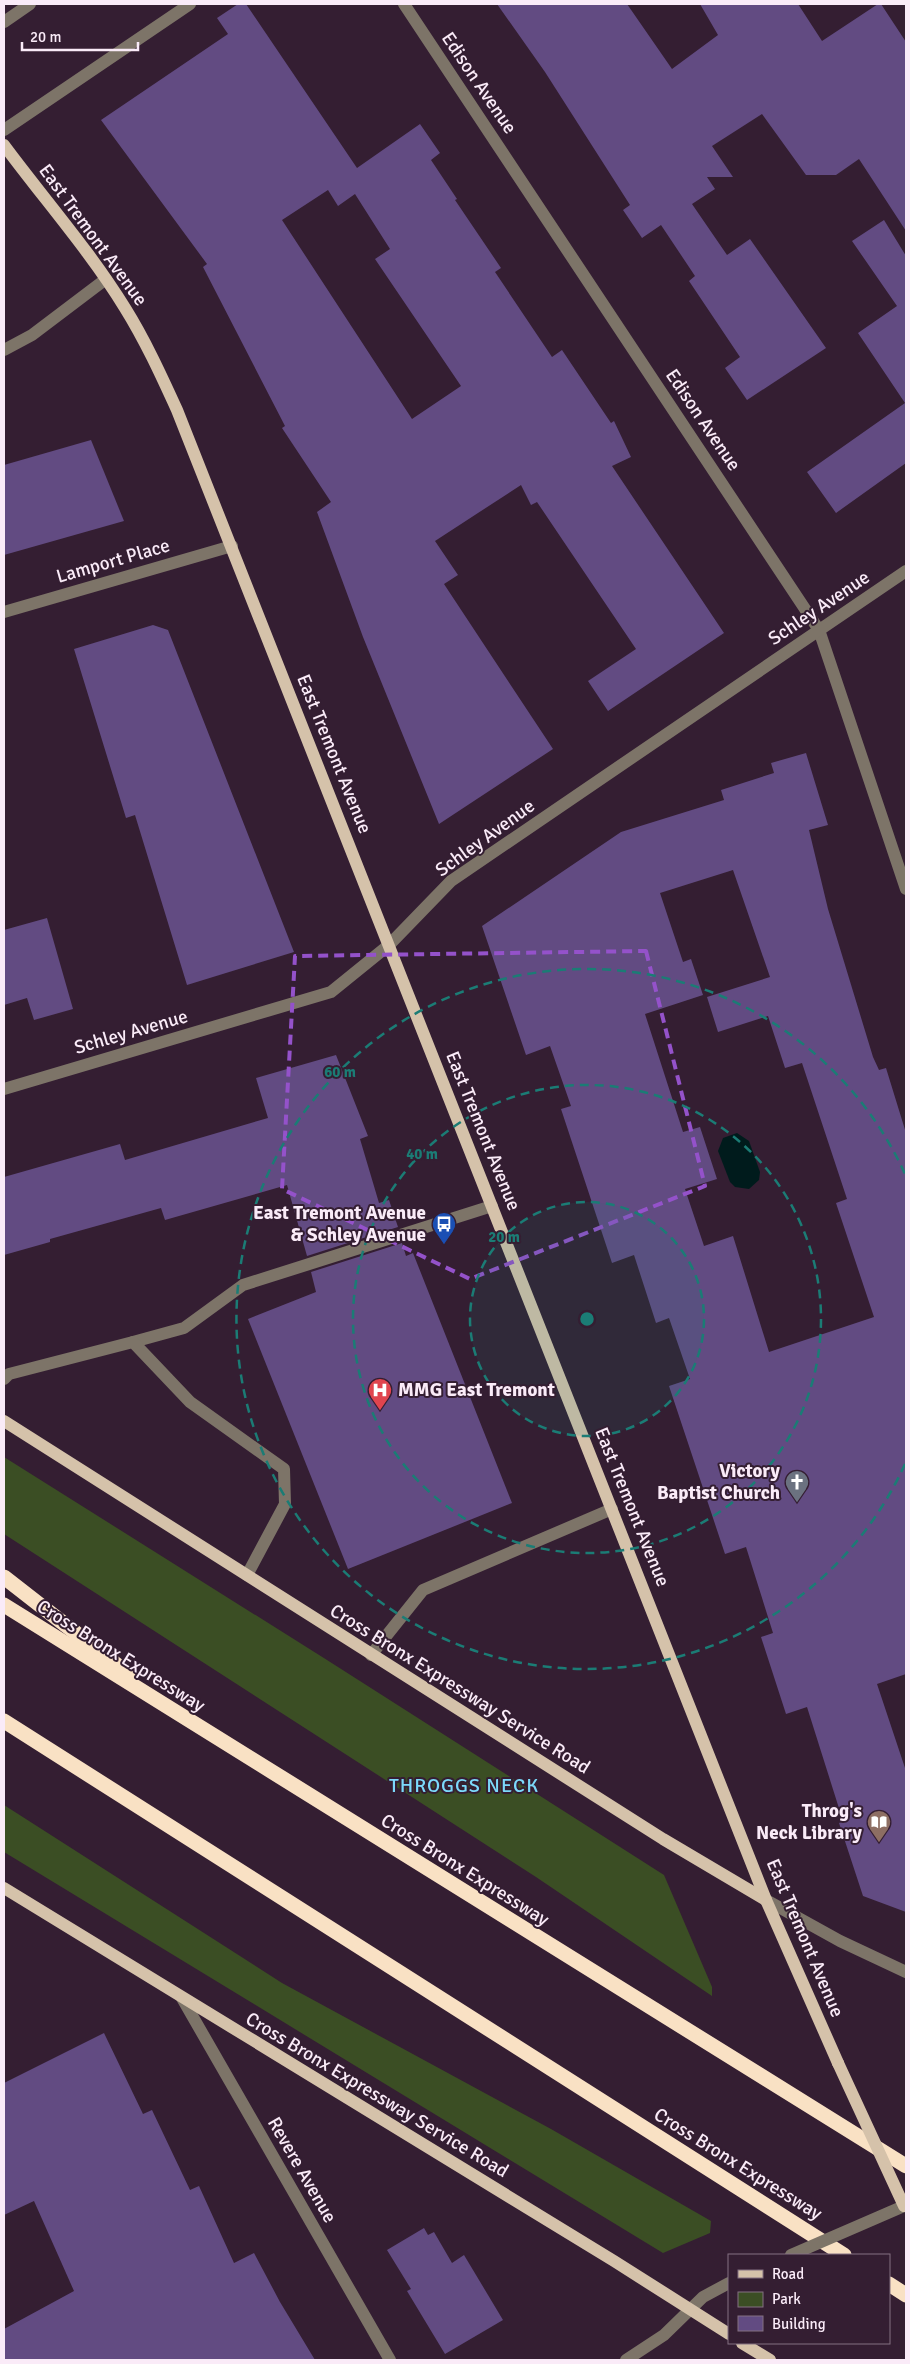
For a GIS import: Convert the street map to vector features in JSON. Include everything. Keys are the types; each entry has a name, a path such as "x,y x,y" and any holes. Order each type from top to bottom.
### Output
{"highway":[{"path":"4,1577 202,1730"},
{"name":"Cross Bronx Expressway","path":"4,1605 202,1730 906,2166"},
{"name":"Cross Bronx Expressway","path":"4,1721 842,2254"},
{"path":"890,2285 906,2295"}],"main road":[{"name":"East Tremont Avenue","path":"4,145 106,279 125,308 161,374 232,546 766,1900 905,2208"},
{"name":"Cross Bronx Expressway Service Road","path":"4,1421 663,1839 766,1900"},
{"name":"Cross Bronx Expressway Service Road","path":"4,1888 728,2333"},
{"path":"744,2344 770,2360"}],"street":[{"path":"4,22 30,4"},
{"path":"4,130 190,4"},
{"name":"Edison Avenue","path":"404,4 819,630 906,890"},
{"path":"4,350 32,335 106,279"},
{"name":"Lamport Place","path":"4,612 232,546"},
{"name":"Schley Avenue","path":"4,1089 331,992 389,945 451,881 906,571"},
{"path":"4,1380 9,1374 184,1328 243,1284 492,1206"},
{"path":"133,1342 190,1402 284,1469 285,1504 247,1575"},
{"path":"371,1655 423,1590 612,1509"},
{"name":"Cross Bronx Expressway Service Road","path":"766,1900 840,1942 906,1972"},
{"name":"Revere Avenue","path":"182,1998 390,2360"},
{"path":"793,2254 905,2208"},
{"path":"626,2360 655,2342 703,2297 728,2284"}],"highlighted area":[{"path":"646,951 705,1186 470,1279 282,1189 295,956"}],"green space":[{"path":"4,1457 664,1875 712,1987 712,1996 536,1877 4,1534"},
{"path":"4,1805 282,1983 551,2129 711,2221 710,2233 663,2253 4,1852"}],"shaded area":[{"path":"737,1133 749,1141 760,1172 759,1180 749,1189 735,1187 730,1182 718,1151 723,1138"}],"building":[{"path":"238,4 246,4 357,168 420,124 440,153 431,160 457,199 455,200 501,268 495,272 552,357 562,350 611,423 614,421 631,457 612,466 724,633 608,711 588,681 636,649 537,502 531,505 521,485 435,541 458,575 444,584 553,749 439,824 363,637 317,512 331,502 282,428 285,426 203,267 207,264 101,120 228,34 217,18","holes":["328,190 338,206 355,194 390,249 375,259 461,386 412,419 282,220"]},
{"path":"497,4 627,4 672,69 718,35 700,4 798,4 822,41 878,4 881,4 906,42 906,231 859,159 836,175 806,175 762,114 712,146 733,177 707,177 715,189 692,204 727,255 750,239 826,348 747,400 725,368 740,357 689,281 695,276 661,225 642,238 623,210 630,205 545,72"},
{"path":"884,220 906,256 906,463 836,513 807,472 905,403 858,333 897,306 852,241"},
{"path":"91,440 124,521 4,555 4,465"},
{"path":"153,625 168,630 294,952 187,985 135,815 126,818 74,649"},
{"path":"806,753 828,825 809,830 828,909 873,1057 879,1070 886,1068 906,1133 906,1674 877,1684 906,1771 906,1912 863,1896 839,1823 843,1821 807,1707 786,1714 761,1637 773,1633 746,1547 725,1554 669,1386 690,1379 669,1318 656,1323 634,1255 612,1263 561,1109 571,1106 550,1046 526,1055 482,926 621,832 724,800 721,790 774,773 771,763","holes":["733,870 770,977 707,997 718,1032 768,1016 785,1068 802,1063 847,1199 836,1203 874,1317 769,1352 733,1236 704,1246 685,1189 717,1179 700,1127 683,1132 645,1014 703,995 691,959 683,962 660,893"]},
{"path":"47,918 73,1009 34,1020 27,998 4,1005 4,930"},
{"path":"336,1055 368,1136 360,1139 379,1203 389,1200 398,1227 307,1256 287,1185 165,1220 161,1208 50,1239 50,1242 4,1255 4,1177 120,1144 125,1160 268,1118 256,1078"},
{"name":"MMG East Tremont","path":"402,1243 406,1256 413,1253 512,1503 348,1569 248,1319 316,1292 311,1272"},
{"path":"104,2033 143,2114 152,2110 190,2190 199,2186 234,2263 254,2253 280,2302 315,2360 4,2360 4,2329 74,2291 34,2201 4,2215 4,2083"},
{"path":"424,2228 428,2235 434,2232 452,2263 464,2255 503,2320 445,2354 407,2291 411,2289 387,2250"}],"place":[{"name":"East Tremont Avenue & Schley Avenue","path":"444,1245"},
{"name":"MMG East Tremont","path":"380,1411"},
{"name":"Victory Baptist Church","path":"797,1503"},
{"name":"Throg's Neck Library","path":"879,1843"}],"district":[{"name":"THROGGS NECK","path":"464,1785"}]}
